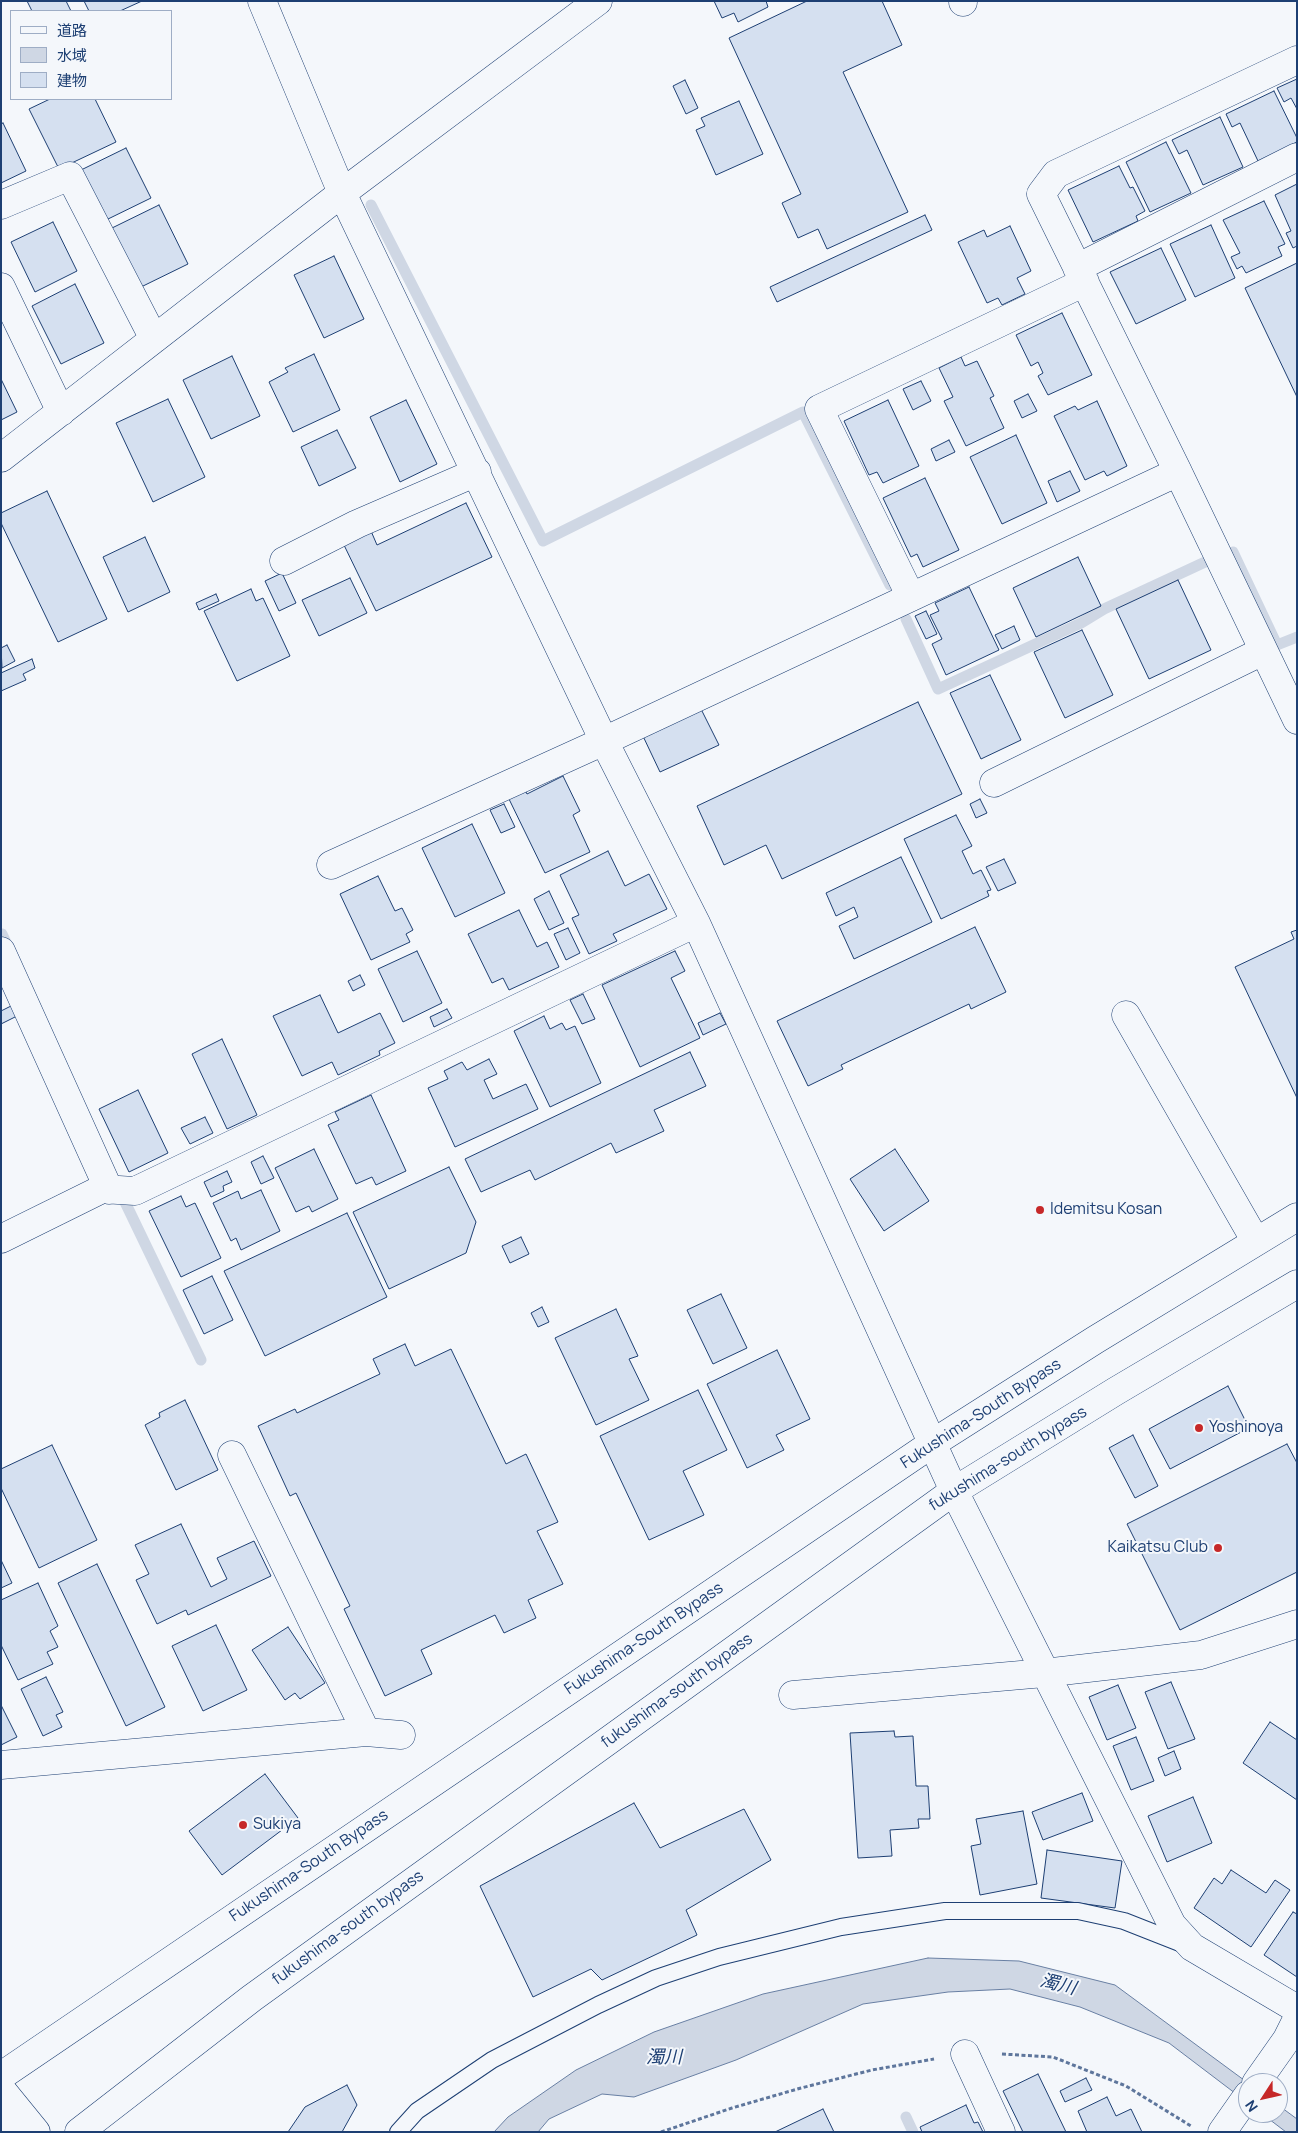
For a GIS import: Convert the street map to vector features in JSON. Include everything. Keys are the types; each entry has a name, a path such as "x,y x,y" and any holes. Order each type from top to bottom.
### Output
{"main road":[{"path":"262,1 342,193 604,741 696,923 954,1492 1172,1925 1192,1947 1297,2009"},
{"path":"1,458 342,193 598,1"},
{"path":"1297,60 1056,174 1041,194 1178,472 1297,720"},
{"path":"912,597 819,409 1081,275 1297,157"},
{"path":"1,205 70,176 154,339"},
{"path":"1,287 61,412"},
{"path":"284,561 357,524 477,472"},
{"path":"331,865 604,741 1178,472"},
{"path":"994,783 1264,651"},
{"path":"1,1239 102,1189 135,1191 696,923"},
{"path":"1,951 109,1190"},
{"path":"1126,1015 1255,1240"},
{"name":"Fukushima-South Bypass","path":"1,2076 933,1443 1255,1240 1297,1217"},
{"name":"fukushima-south bypass","path":"79,2132 252,1998 954,1492 1116,1391 1297,1284"},
{"path":"232,1455 366,1732"},
{"path":"793,1696 1044,1673 1201,1655 1297,1624"},
{"path":"1,1765 366,1732 401,1735"},
{"path":"1263,2073 1292,2029"},
{"path":"965,2054 1001,2132"},
{"path":"1,2089 36,2132"},
{"path":"1226,2127 1238,2110"},
{"path":"1,2114 5,2132"}],"lane":[{"path":"398,2132 417,2111 492,2060 598,2005 648,1982 719,1957 841,1927 945,1911 1078,1911 1124,1921 1192,1947"}],"path":[{"path":"662,2132 732,2108 801,2088 872,2070 976,2052 1053,2057 1126,2086 1192,2127"}],"water":[{"name":"濁川","path":"928,1958 1019,1961 1115,1985 1238,2076 1238,2095 1169,2043 1080,2007 1010,1989 948,1992 863,2004 736,2060 634,2097 602,2094 549,2119 538,2132 494,2132 508,2117 576,2070 654,2032 763,1994"},
{"path":"1288,2112 1297,2119 1297,2132 1286,2132 1274,2123 1288,2123"}],"building":[{"path":"27,1 66,1 70,10 32,10"},
{"path":"84,1 142,1 122,10 88,10"},
{"path":"714,1 766,1 768,7 738,22 734,13 722,18"},
{"path":"807,1 882,1 902,45 843,72 908,212 827,249 818,229 798,238 782,203 801,194 729,38"},
{"path":"1297,79 1297,109 1291,98 1284,102 1277,88"},
{"path":"685,80 698,108 686,114 673,86"},
{"path":"1274,91 1297,138 1297,142 1258,161 1240,123 1232,127 1226,114"},
{"path":"48,100 95,100 116,142 59,169 29,109"},
{"path":"739,101 763,154 716,175 696,130 705,126 701,118"},
{"path":"1220,117 1243,167 1203,185 1187,150 1179,154 1172,140"},
{"path":"3,123 26,171 1,183 1,124"},
{"path":"1166,142 1191,193 1150,212 1126,162"},
{"path":"126,148 151,198 106,220 81,170"},
{"path":"1119,166 1130,188 1133,187 1145,211 1136,216 1138,221 1093,242 1068,190"},
{"path":"1297,184 1297,246 1293,248 1286,233 1291,231 1275,195"},
{"path":"1264,201 1285,244 1278,247 1282,256 1246,273 1242,266 1237,269 1231,257 1240,253 1223,220"},
{"path":"159,205 188,264 141,287 112,228"},
{"path":"925,215 932,230 777,302 770,287"},
{"path":"53,222 77,271 35,292 11,242"},
{"path":"1211,225 1235,278 1195,297 1170,244"},
{"path":"1010,226 1031,271 1017,278 1025,294 1002,305 998,298 987,303 958,242 984,230 987,237"},
{"path":"1161,248 1186,300 1136,324 1110,272"},
{"path":"334,256 364,319 324,338 294,275"},
{"path":"1297,263 1297,397 1245,288"},
{"path":"75,284 104,343 61,364 32,306"},
{"path":"1062,313 1092,375 1048,395 1038,376 1043,373 1038,362 1031,366 1016,335"},
{"path":"314,354 340,410 293,432 269,382 288,372 285,368"},
{"path":"232,356 260,416 211,439 183,380"},
{"path":"961,357 965,366 977,361 994,396 990,398 1004,428 966,446 944,401 953,397 939,368"},
{"path":"1,379 17,412 1,420"},
{"path":"921,381 931,401 913,410 903,389"},
{"path":"1028,394 1037,411 1022,418 1014,401"},
{"path":"168,399 205,477 153,502 116,423"},
{"path":"406,400 437,464 400,482 370,417"},
{"path":"888,400 919,466 883,483 877,472 869,475 844,421"},
{"path":"1097,401 1127,466 1107,476 1104,471 1085,480 1054,416 1075,406 1078,410"},
{"path":"337,430 356,468 319,486 301,447"},
{"path":"1016,435 1047,503 1002,524 970,457"},
{"path":"949,440 955,452 936,461 931,449"},
{"path":"1070,471 1080,491 1057,502 1048,481"},
{"path":"925,478 959,550 923,567 917,554 911,557 883,498"},
{"path":"47,491 107,619 58,642 1,523 1,513"},
{"path":"466,503 492,557 376,611 343,543 371,531 377,545"},
{"path":"145,537 170,592 128,612 103,557"},
{"path":"1078,557 1101,606 1036,637 1013,588"},
{"path":"282,573 296,603 279,611 265,581"},
{"path":"350,578 367,613 319,636 302,600"},
{"path":"1178,580 1211,650 1149,679 1116,609"},
{"path":"969,587 999,650 946,675 932,644 942,639 930,615 939,611 935,603"},
{"path":"251,589 256,601 263,598 290,656 237,681 204,611"},
{"path":"216,594 219,601 199,610 196,603"},
{"path":"926,611 937,634 926,639 915,616"},
{"path":"1014,626 1020,640 1002,649 995,635"},
{"path":"1082,630 1113,695 1065,718 1034,652"},
{"path":"7,645 15,661 2,668 1,648"},
{"path":"32,659 35,668 23,674 26,680 1,691 1,673"},
{"path":"990,675 1021,740 981,759 950,693"},
{"path":"918,702 962,794 782,879 766,845 724,865 697,806"},
{"path":"700,707 719,745 660,772 642,734"},
{"path":"563,776 580,811 573,815 590,852 545,873 508,797 525,790 527,794"},
{"path":"980,799 987,813 976,818 970,804"},
{"path":"504,804 515,827 501,833 490,810"},
{"path":"956,815 972,846 962,851 973,874 981,870 991,890 987,891 989,896 941,919 904,839"},
{"path":"472,824 505,893 455,917 422,848"},
{"path":"608,851 625,886 649,874 667,909 613,934 617,941 589,954 572,918 579,915 560,875"},
{"path":"901,857 932,922 854,959 839,926 858,917 854,907 836,916 826,893"},
{"path":"1004,859 1016,883 998,891 986,867"},
{"path":"378,876 395,911 402,908 413,930 406,934 410,942 371,960 340,894"},
{"path":"549,891 564,923 549,930 534,899"},
{"path":"519,910 537,947 547,942 559,967 509,990 503,978 492,983 468,934"},
{"path":"975,927 1006,992 971,1009 969,1004 841,1065 843,1069 808,1086 777,1021"},
{"path":"568,928 580,953 566,960 554,934"},
{"path":"1297,930 1297,1098 1235,967 1294,939 1291,932"},
{"path":"417,951 442,1003 403,1022 378,969"},
{"path":"675,951 685,971 671,978 700,1038 640,1067 602,985"},
{"path":"360,975 365,985 353,991 348,981"},
{"path":"583,994 595,1019 582,1024 570,1000"},
{"path":"320,995 338,1033 380,1013 395,1043 379,1051 380,1055 338,1075 332,1062 302,1076 273,1016"},
{"path":"13,1005 17,1016 1,1024 1,1011"},
{"path":"447,1009 452,1018 434,1027 430,1017"},
{"path":"720,1013 726,1024 703,1035 698,1023"},
{"path":"544,1016 550,1029 562,1023 566,1030 575,1026 601,1083 550,1107 514,1031"},
{"path":"222,1039 257,1115 227,1129 192,1054"},
{"path":"690,1052 706,1086 654,1110 664,1131 616,1153 611,1143 535,1180 530,1170 481,1192 465,1159"},
{"path":"489,1059 497,1074 484,1080 493,1099 526,1084 538,1109 455,1147 428,1088 448,1079 444,1071 462,1062 467,1070"},
{"path":"138,1090 168,1153 129,1172 99,1109"},
{"path":"371,1095 406,1171 376,1185 372,1177 356,1184 328,1125 339,1120 335,1112"},
{"path":"205,1117 213,1133 190,1144 181,1128"},
{"path":"314,1149 338,1199 312,1212 309,1206 296,1212 275,1168"},
{"path":"895,1149 929,1201 884,1231 850,1179"},
{"path":"263,1156 274,1178 261,1184 251,1162"},
{"path":"449,1167 476,1222 466,1253 389,1289 353,1212"},
{"path":"227,1171 232,1182 223,1186 224,1191 211,1197 204,1182"},
{"path":"261,1190 280,1231 241,1250 236,1238 231,1241 213,1203 238,1191 241,1199"},
{"path":"181,1196 186,1207 195,1203 221,1258 181,1277 149,1211"},
{"path":"347,1213 387,1297 265,1356 224,1271"},
{"path":"521,1237 529,1254 510,1263 502,1246"},
{"path":"212,1276 233,1320 204,1334 183,1290"},
{"path":"721,1294 747,1348 713,1364 687,1310"},
{"path":"542,1307 549,1322 538,1327 531,1313"},
{"path":"616,1309 638,1356 629,1359 649,1400 596,1425 555,1338"},
{"path":"405,1344 415,1366 451,1349 506,1464 526,1454 558,1522 537,1531 563,1584 528,1600 536,1618 504,1633 495,1615 421,1650 432,1674 385,1696 344,1609 350,1606 296,1493 290,1496 258,1426 295,1409 297,1413 380,1374 373,1359"},
{"path":"777,1350 810,1419 776,1435 784,1450 747,1468 707,1384"},
{"name":"Yoshinoya","path":"1228,1386 1249,1428 1170,1469 1149,1429"},
{"path":"698,1390 727,1450 683,1471 704,1515 649,1540 600,1436"},
{"path":"185,1400 218,1470 176,1490 145,1425 160,1417 159,1413"},
{"path":"1133,1435 1158,1486 1135,1498 1109,1448"},
{"name":"Kaikatsu Club","path":"1287,1444 1297,1463 1297,1572 1180,1630 1127,1524"},
{"path":"52,1445 97,1540 39,1568 1,1488 1,1469"},
{"path":"181,1524 211,1587 227,1579 217,1558 254,1541 271,1576 188,1615 186,1610 157,1624 136,1580 149,1574 135,1545"},
{"path":"1,1560 12,1583 1,1588"},
{"path":"97,1564 165,1707 126,1726 58,1583"},
{"path":"38,1583 58,1626 50,1631 58,1647 47,1652 53,1664 18,1680 1,1645 1,1600"},
{"path":"216,1625 247,1690 203,1711 172,1646"},
{"path":"288,1627 325,1683 300,1699 295,1693 285,1700 252,1650"},
{"path":"46,1677 63,1712 56,1715 62,1727 43,1736 21,1689"},
{"path":"1171,1682 1195,1739 1168,1749 1145,1692"},
{"path":"1118,1685 1136,1728 1107,1740 1089,1697"},
{"path":"1,1705 17,1737 1,1745"},
{"path":"1270,1722 1297,1740 1297,1800 1243,1763"},
{"path":"894,1731 895,1737 913,1736 916,1786 928,1786 930,1819 918,1819 919,1828 890,1830 892,1856 858,1858 850,1733"},
{"path":"1136,1737 1154,1781 1131,1790 1113,1746"},
{"path":"1174,1751 1181,1769 1165,1776 1158,1758"},
{"name":"Sukiya","path":"265,1774 298,1818 222,1875 189,1831"},
{"path":"1082,1793 1093,1821 1043,1840 1032,1812"},
{"path":"1193,1797 1212,1843 1167,1862 1148,1816"},
{"path":"634,1803 660,1848 744,1809 771,1860 686,1910 697,1935 602,1980 591,1969 533,1997 480,1886"},
{"path":"1023,1811 1037,1884 980,1895 971,1846 981,1844 976,1819"},
{"path":"1047,1850 1122,1861 1115,1908 1041,1898"},
{"path":"1231,1870 1266,1893 1275,1880 1290,1890 1251,1947 1194,1908 1214,1878 1222,1884"},
{"path":"1293,1912 1297,1914 1297,1977 1264,1955"},
{"path":"1038,2074 1066,2132 1023,2132 1003,2091"},
{"path":"1086,2078 1092,2090 1065,2102 1060,2091"},
{"path":"347,2085 357,2105 342,2132 288,2132 305,2107"},
{"path":"1107,2097 1116,2116 1131,2109 1142,2132 1087,2132 1078,2111"},
{"path":"966,2105 974,2123 978,2122 983,2132 922,2132 920,2127"},
{"path":"823,2109 834,2132 775,2132"}],"waterway":[{"path":"371,205 543,541 803,412 890,585"},
{"path":"1233,552 1277,645 1297,637"},
{"path":"906,619 938,689 1081,623 1104,609 1218,556"},
{"path":"2,934 10,951"},
{"path":"125,1202 201,1360"},
{"path":"906,2117 913,2132"}],"place":[{"name":"Idemitsu Kosan","path":"1040,1210"},
{"name":"Yoshinoya","path":"1199,1428"},
{"name":"Kaikatsu Club","path":"1218,1548"},
{"name":"Sukiya","path":"243,1825"}]}
